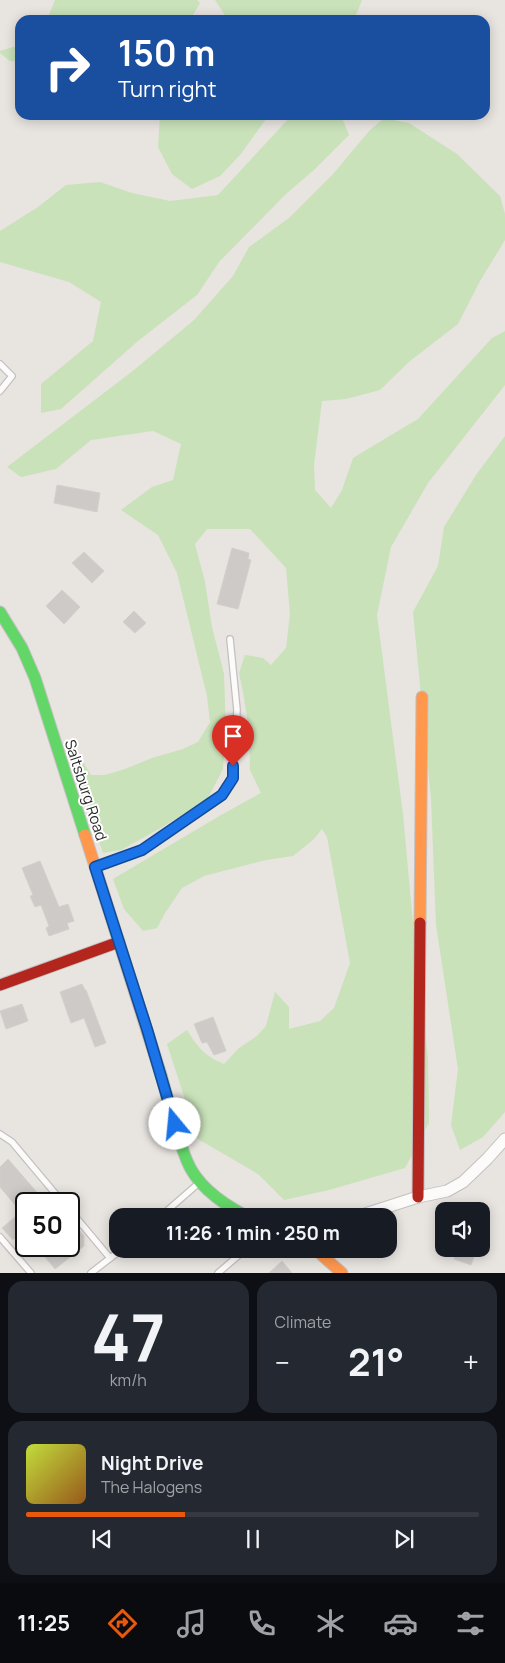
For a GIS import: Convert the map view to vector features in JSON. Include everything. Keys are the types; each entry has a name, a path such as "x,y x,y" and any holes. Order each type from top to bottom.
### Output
{"main road":[{"name":"Saltsburg Road","path":"0,612 22,648 35,678 187,1162 200,1182 215,1198 232,1208"},
{"path":"418,1197 422,697"},
{"path":"0,985 119,942"},
{"path":"327,1258 342,1273"}],"street":[{"path":"384,1208 447,1190 463,1182 505,1139"}],"lane":[{"path":"0,364 12,376 0,390"},
{"path":"95,867 142,850 222,795 228,788 233,778 237,710 230,639"},
{"path":"0,1134 12,1142 54,1192"},
{"path":"171,1208 200,1182"},
{"path":"80,1222 109,1257"},
{"path":"0,1237 31,1273"},
{"path":"91,1273 110,1258"},
{"path":"218,1273 236,1258"}],"green space":[{"path":"55,0 197,0 200,3 193,15 49,15"},
{"path":"215,0 362,0 356,15 225,15"},
{"path":"15,46 15,62 10,61 0,51"},
{"path":"160,120 265,120 240,155 220,176 192,189 172,174 158,147"},
{"path":"287,120 343,120 349,135 315,169 286,194 219,262 197,295 138,341 61,409 41,413 41,384 93,341 101,302 69,282 0,262 0,231 38,207 66,185 100,182 132,193 170,201 218,195"},
{"path":"382,120 409,123 457,154 500,196 505,214 505,240 480,281 458,324 410,361 380,390 346,399 322,401 314,465 315,490 331,508 342,490 353,458 418,419 492,338 505,331 505,385 428,483 391,547 377,615 403,814 428,1058 429,1123 405,1168 329,1190 284,1200 258,1174 198,1139 167,1044 187,1030 203,1051 224,1064 239,1048 257,1036 266,1026 275,992 289,1007 289,1029 320,1021 334,1008 350,963 327,837 322,829 314,839 293,856 266,860 204,876 182,888 157,928 143,931 124,909 113,879 261,793 250,770 249,730 239,673 245,655 263,658 271,665 286,648 290,614 286,568 250,529 207,529 195,544 224,674 226,732 223,769 207,800 121,850 103,853 68,751 75,749 91,775 105,775 183,749 198,742 210,722 207,696 177,573 158,535 121,510 152,487 173,480 181,444 153,431 91,440 56,469 21,477 7,467 134,370 194,320 233,276 249,247 289,218 333,174 370,130"},
{"path":"505,436 505,1112 483,1137 460,1150 451,1125 458,1069 436,925 431,799 413,612 438,566 444,527 476,475"}],"building":[{"path":"57,485 100,493 97,512 54,503"},
{"path":"232,548 249,553 248,559 251,560 238,609 217,604"},
{"path":"84,552 104,571 92,583 72,563"},
{"path":"62,590 80,607 64,624 46,606"},
{"path":"134,611 146,623 135,633 123,622"},
{"path":"40,861 59,907 68,904 74,921 67,923 69,929 49,936 46,928 49,926 41,905 35,907 30,896 33,895 22,868"},
{"path":"82,984 106,1043 95,1047 84,1018 71,1023 60,992"},
{"path":"22,1004 28,1021 6,1029 0,1011"},
{"path":"213,1017 226,1051 214,1055 207,1042 202,1043 194,1024"},
{"path":"8,1159 37,1192 15,1192 15,1205 0,1187 0,1167"},
{"path":"15,1217 15,1238 13,1240 2,1228"},
{"path":"80,1231 84,1236 84,1246 80,1249"},
{"path":"45,1257 70,1257 55,1269"},
{"path":"455,1257 474,1257 471,1265 454,1259"},
{"path":"282,1261 292,1273 269,1273"}],"traffic: fast":[{"path":"0,612 22,648 35,678 85,835"},
{"path":"161,1075 179,1140 191,1170 204,1186 232,1208"}],"traffic: slow":[{"path":"420,923 422,697"},
{"path":"85,835 161,1075"},
{"path":"325,1258 342,1273"}],"traffic: jam":[{"path":"418,1197 420,923"},
{"path":"0,985 119,942"}],"route":[{"path":"175,1124 147,1029 95,867 142,850 222,795 233,778 233,766"}]}
